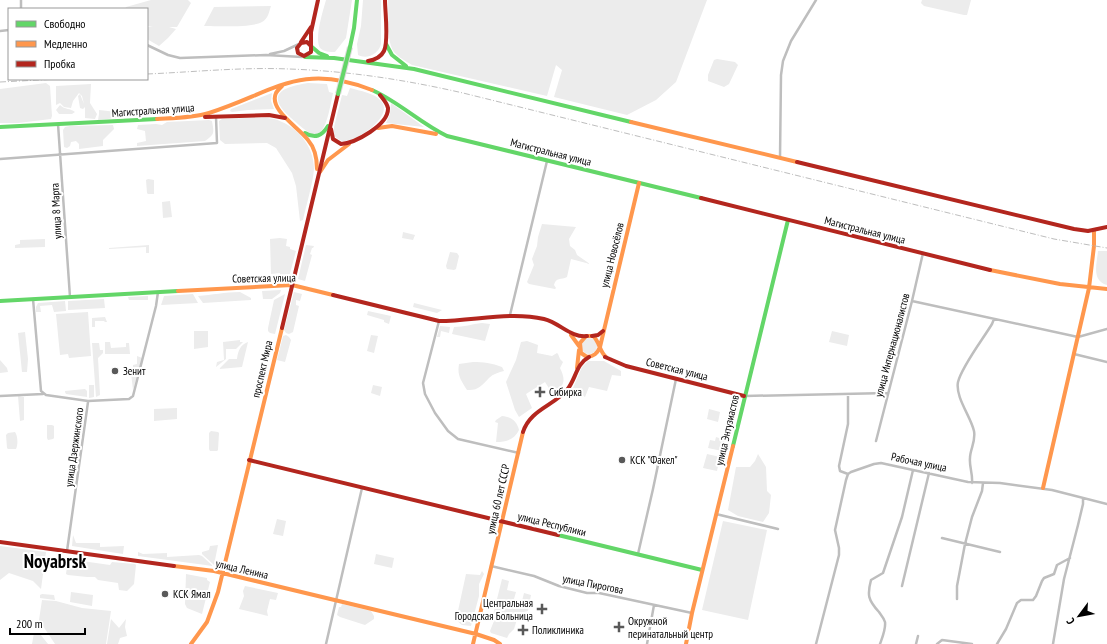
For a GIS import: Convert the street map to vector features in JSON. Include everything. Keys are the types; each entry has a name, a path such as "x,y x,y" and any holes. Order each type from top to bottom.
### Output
{"main road":[{"path":"305,57 311,53 310,39 318,0"},
{"name":"проспект Мира","path":"191,644 202,630 210,616 223,573 331,120 350,47 357,0"},
{"path":"365,61 373,60 384,50 386,42 385,0"},
{"path":"313,22 297,48 300,55 305,57 365,61 414,69 1074,230 1085,231 1107,227"},
{"path":"300,43 307,42 322,55 334,58"},
{"path":"386,42 389,51 396,59 406,66 414,69"},
{"name":"Магистральная улица","path":"0,127 194,117 223,109 286,84 304,79 322,78 351,83 376,92 394,101 432,129 446,136 1027,278 1089,288 1107,289"},
{"path":"286,84 277,92 274,100 279,110 300,130 310,136 320,136 326,131 331,120"},
{"path":"317,180 328,160 337,152 382,123 388,110 386,101 376,92"},
{"path":"194,117 269,115 280,116 288,120"},
{"path":"331,120 331,133 336,142 344,144 356,140"},
{"path":"373,130 392,126 446,136"},
{"path":"300,130 311,143 315,154 317,180"},
{"name":"улица Новосёлов","path":"600,347 639,183"},
{"name":"улица Энтузиастов","path":"686,644 702,570 788,220"},
{"path":"1043,488 1089,288 1094,246 1094,230"},
{"name":"Советская улица","path":"0,301 292,285 439,321 457,321 510,314 552,321 568,331"},
{"path":"568,331 578,337 598,335 603,331"},
{"path":"568,331 575,339 583,355 592,356"},
{"path":"576,373 581,340 589,336 597,339 601,354 606,357"},
{"path":"576,373 582,361 598,352 600,347"},
{"name":"Советская улица","path":"592,356 599,355 626,366 744,396"},
{"name":"улица 60 лет СССР","path":"473,644 524,430 533,415 565,392 576,373"},
{"path":"249,460 362,488"},
{"name":"улица Республики","path":"362,488 702,570"},
{"name":"улица Ленина","path":"0,542 223,573 476,634 494,640 500,644"}],"street":[{"path":"780,158 781,75 783,61 791,41 816,0"},
{"path":"266,55 280,52 300,43"},
{"path":"148,45 168,55 180,58 266,55 305,57"},
{"path":"0,159 217,143 216,116"},
{"name":"улица 8 Марта","path":"58,124 70,297"},
{"path":"510,314 547,161"},
{"name":"улица Интернационалистов","path":"876,441 923,253"},
{"name":"улица Дзержинского","path":"67,552 88,401 129,399 133,396 156,306 158,292"},
{"path":"33,299 40,388 46,395"},
{"path":"912,301 1078,337 1107,329"},
{"path":"972,482 970,459 974,442 974,431 962,401 958,383 965,368 994,319"},
{"path":"439,321 423,383 425,394 435,413 448,431 458,439 518,453"},
{"path":"1074,354 1107,362"},
{"path":"638,555 676,379"},
{"path":"0,396 37,394 88,401"},
{"path":"816,644 839,555 835,530 848,474 840,472 839,466 847,430 848,394"},
{"path":"744,396 888,394"},
{"name":"Рабочая улица","path":"848,474 878,463 972,482 1000,483 1043,488 1107,504"},
{"path":"880,644 886,625 885,621 871,602 868,590 871,580 883,573 902,517 913,470"},
{"path":"902,586 930,473"},
{"path":"957,599 957,589 965,544 972,517 982,491 983,483"},
{"path":"326,644 362,488"},
{"path":"1053,644 1064,576 1070,558 1083,504 1083,498"},
{"path":"716,514 778,529"},
{"path":"942,538 1000,552"},
{"path":"997,644 1018,602 1033,600 1044,578 1054,574 1057,565 1070,558"},
{"name":"улица Пирогова","path":"492,566 534,576 555,585 580,591 599,593 692,613"},
{"path":"647,644 654,605"},
{"path":"916,644 918,636"},
{"path":"937,644 942,640 972,644"}],"shaded area":[{"path":"151,0 188,0 191,3 177,27 169,27 176,29 159,46 148,40 148,27 153,26 148,26 148,8 126,7"},
{"path":"326,0 352,0 346,38 335,52 323,50 318,44 318,31"},
{"path":"363,0 381,0 381,44 375,53 366,57 358,55 357,44 361,26"},
{"path":"388,0 707,0 676,82 656,100 627,115 554,97 562,70 556,65 547,96 412,65 398,56 391,47 389,35"},
{"path":"922,0 971,0 967,15 964,15 924,6 921,3"},
{"path":"271,6 266,19 257,24 204,26 214,7"},
{"path":"717,59 735,62 738,65 729,84 724,87 708,81 708,75 714,60"},
{"path":"46,83 50,86 51,119 18,123 0,123 0,89"},
{"path":"308,83 327,84 329,92 333,93 328,115 322,131 316,134 308,132 291,118 283,110 279,103 278,97 280,93 291,87"},
{"path":"91,84 90,103 97,114 95,119 85,118 85,107 83,109 80,108 78,96 80,94 79,93 73,101 71,108 64,107 60,103 56,105 56,86"},
{"path":"350,88 378,98 384,107 383,114 372,127 364,133 356,138 342,141 334,136 334,127 342,95 347,96"},
{"path":"272,93 271,101 274,109 230,111 231,109"},
{"path":"391,103 424,127 386,123 390,114"},
{"path":"60,105 75,112 72,114 59,114 56,110"},
{"path":"99,110 126,113 128,115 126,117 98,120"},
{"path":"267,118 282,122 296,131 307,144 311,152 314,169 303,220 300,221 296,186 292,173 276,148 267,143 225,144 220,140 219,121 222,119"},
{"path":"212,121 213,133 211,137 205,141 137,146 137,143 146,141 145,131 137,129 138,125 162,125 167,122"},
{"path":"113,125 114,129 103,140 103,146 79,149 79,144 76,141 71,142 70,146 67,148 64,147 63,130 65,127"},
{"path":"146,180 154,180 154,194 147,193"},
{"path":"170,201 172,217 163,218 162,202"},
{"path":"542,224 576,227 569,239 570,246 575,250 577,255 590,264 571,259 567,277 556,281 554,285 556,288 555,289 529,284 527,282 534,265 532,259 537,246"},
{"path":"403,232 415,235 413,240 402,238"},
{"path":"45,239 45,247 15,248 15,245 20,244 20,240"},
{"path":"270,239 287,239 286,246 296,251 289,277 280,277 280,273 271,274"},
{"path":"149,245 149,253 146,253 146,247 109,249 109,248"},
{"path":"306,245 314,246 310,254 312,255 305,281 298,279"},
{"path":"1098,251 1107,251 1107,285 1102,283 1097,276 1096,266"},
{"path":"450,252 457,253 459,256 456,269 454,270 447,269 446,266"},
{"path":"281,290 280,293 272,299 263,299 262,291"},
{"path":"229,292 240,292 251,298 251,300 203,303 198,296"},
{"path":"294,292 302,294 300,301 296,300 296,305 299,306 293,332 289,334 284,330"},
{"path":"193,294 198,303 161,305 164,296"},
{"path":"285,294 275,334 270,333 268,328 274,300"},
{"path":"148,296 148,300 129,300 128,297"},
{"path":"104,299 105,308 68,310 68,301"},
{"path":"65,301 66,311 54,312 52,305 40,306 41,312 36,312 38,303"},
{"path":"414,303 442,310 437,313 413,307"},
{"path":"368,311 391,316 389,324 384,322 384,320 367,315"},
{"path":"88,312 91,356 69,358 68,354 60,355 56,314"},
{"path":"105,317 107,322 95,321 95,327 92,327 92,318"},
{"path":"482,323 490,324 485,341 452,334 454,327"},
{"path":"440,326 450,327 449,333 441,331 440,337 437,337"},
{"path":"194,331 208,331 208,347 194,349"},
{"path":"832,331 849,335 847,346 829,342"},
{"path":"25,332 28,359 27,372 22,372 18,333"},
{"path":"286,335 291,340 285,362 277,360 283,336"},
{"path":"371,335 378,336 374,353 367,351"},
{"path":"589,338 595,340 597,346 595,352 589,354 583,352 581,346 583,340"},
{"path":"240,340 240,342 243,342 236,349 226,349 226,359 216,367 217,362 224,360 223,342"},
{"path":"527,341 538,345 537,353 552,356 557,353 558,354 563,362 560,368 564,380 562,386 552,393 545,382 526,394 532,408 519,417 515,410 506,382 516,360 521,342"},
{"path":"105,342 110,342 111,348 126,347 126,343 129,343 130,354 105,354"},
{"path":"248,342 242,367 219,369 229,359 237,359 240,349"},
{"path":"92,343 99,343 100,350 103,350 103,353 98,358 100,395 96,397"},
{"path":"137,356 142,358 133,390 131,373 133,373 133,365 137,364"},
{"path":"0,360 7,368 8,372 0,373"},
{"path":"588,361 604,361 621,371 621,376 612,375 607,391 589,387 585,397 573,388 582,367"},
{"path":"473,362 502,367 504,371 492,375 482,385 474,390 467,390 459,375 459,364"},
{"path":"89,385 94,385 94,397 89,398"},
{"path":"373,385 382,387 380,396 371,393"},
{"path":"85,389 87,391 87,397 66,394 65,392 65,391"},
{"path":"18,396 24,397 24,420 20,421"},
{"path":"177,408 177,419 154,421 154,409"},
{"path":"709,409 720,412 718,422 707,419"},
{"path":"502,416 513,420 517,424 519,430 515,436 509,440 496,442 498,423 495,422"},
{"path":"47,425 54,426 53,439 48,440 47,438"},
{"path":"211,431 219,433 217,451 210,451 209,449 209,433"},
{"path":"15,432 17,436 16,449 8,449 6,435 8,433"},
{"path":"716,437 725,440 722,451 708,448 710,440 715,441"},
{"path":"707,454 720,457 717,471 703,468"},
{"path":"758,454 766,467 767,491 771,495 769,513 763,522 738,516 728,510 736,467 750,467"},
{"path":"277,519 286,521 283,536 273,534"},
{"path":"723,521 767,530 748,620 702,610"},
{"path":"73,535 76,543 100,543 100,547 124,546 123,554 72,546"},
{"path":"218,545 214,565 202,554 202,552 209,550 210,546"},
{"path":"0,546 46,552 41,589 33,581 9,573 0,580"},
{"path":"138,552 143,554 167,553 167,557 199,555 213,566 138,556"},
{"path":"376,554 394,558 392,568 374,564"},
{"path":"68,559 110,565 112,562 135,564 134,584 127,591 119,590 118,583 98,580 95,577 68,575 66,574"},
{"path":"482,571 484,574 479,584 479,596 471,626 462,625 456,620 466,574 480,575"},
{"path":"186,574 207,578 210,582 202,614 187,608 185,604"},
{"path":"502,579 509,581 507,590 516,592 514,599 522,601 524,593 531,595 528,611 519,613 514,629 507,638 491,633 490,631 494,621 493,615"},
{"path":"245,586 278,593 276,600 270,599 267,611 268,616 239,609 244,596 243,591"},
{"path":"71,592 93,595 92,606 70,602"},
{"path":"40,595 54,595 55,600 40,598"},
{"path":"42,600 56,601 82,608 111,611 106,644 55,644 39,620"},
{"path":"342,604 371,611 374,619 365,625 340,617 337,615 339,607 341,607"},
{"path":"111,619 119,628 126,619 125,627 127,636 120,638 118,644 107,644"},
{"path":"34,633 40,634 48,644 32,644"}],"railway":[{"path":"148,74 236,69 289,69 355,74 420,84 463,93 1054,239 1107,248"},
{"path":"0,82 39,80"}],"traffic: fast":[{"path":"350,47 357,0"},
{"path":"386,44 392,55 406,66"},
{"path":"312,47 319,53 327,56"},
{"path":"338,94 350,47"},
{"path":"305,57 334,58 414,69 631,122"},
{"path":"372,90 391,100 437,131 447,136 701,198"},
{"path":"0,127 157,119"},
{"path":"305,133 312,136 318,136 328,126"},
{"path":"733,446 788,220"},
{"path":"0,301 178,291"},
{"path":"558,535 702,570"}],"traffic: slow":[{"path":"157,119 203,115 270,89 306,79 325,79 347,82 372,90"},
{"path":"282,86 276,93 276,106 280,112 304,135 312,146 317,161 317,169"},
{"path":"631,122 797,162"},
{"path":"378,128 392,126 436,134"},
{"path":"320,172 328,160 349,144"},
{"path":"606,357 602,352 601,349 600,346 593,336 586,336 580,343 581,353 587,357 595,354 600,347 639,183"},
{"path":"1043,488 1089,288 1094,246 1094,230"},
{"path":"990,270 1060,284 1107,289"},
{"path":"178,291 292,285 333,295"},
{"path":"191,644 207,622 218,592 282,328"},
{"path":"571,335 579,346"},
{"path":"577,368 579,350"},
{"path":"473,644 523,432"},
{"path":"686,644 692,613 733,446"},
{"path":"174,566 214,571 476,634 494,640 500,644"}],"traffic: jam":[{"path":"311,46 307,42 301,43 297,48 298,53 304,56 311,52 311,32 318,0"},
{"path":"368,61 379,57 384,51 387,34 385,0"},
{"path":"301,42 311,27"},
{"path":"282,328 338,94"},
{"path":"331,129 333,139 341,144 362,137 370,132 383,121 387,114 388,108 380,95"},
{"path":"205,117 269,115 285,118"},
{"path":"797,162 1074,229 1088,231 1107,227"},
{"path":"701,198 990,270"},
{"path":"333,295 439,321 505,316 544,319 576,335 587,336"},
{"path":"592,336 598,335 603,331"},
{"path":"523,432 526,425 536,413 567,390 581,364 589,357"},
{"path":"605,357 626,366 744,396"},
{"path":"249,460 558,535"},
{"path":"0,542 174,566"}],"place":[{"name":"Зенит","path":"115,371"},
{"name":"Сибирка","path":"540,392"},
{"name":"КСК \"Факел\"","path":"622,460"},
{"name":"КСК Ямал","path":"165,594"},
{"name":"Центральная Городская Больница","path":"542,609"},
{"name":"Окружной перинатальный центр","path":"619,627"},
{"name":"Поликлиника","path":"523,630"}],"district":[{"name":"Noyabrsk","path":"55,561"}]}
